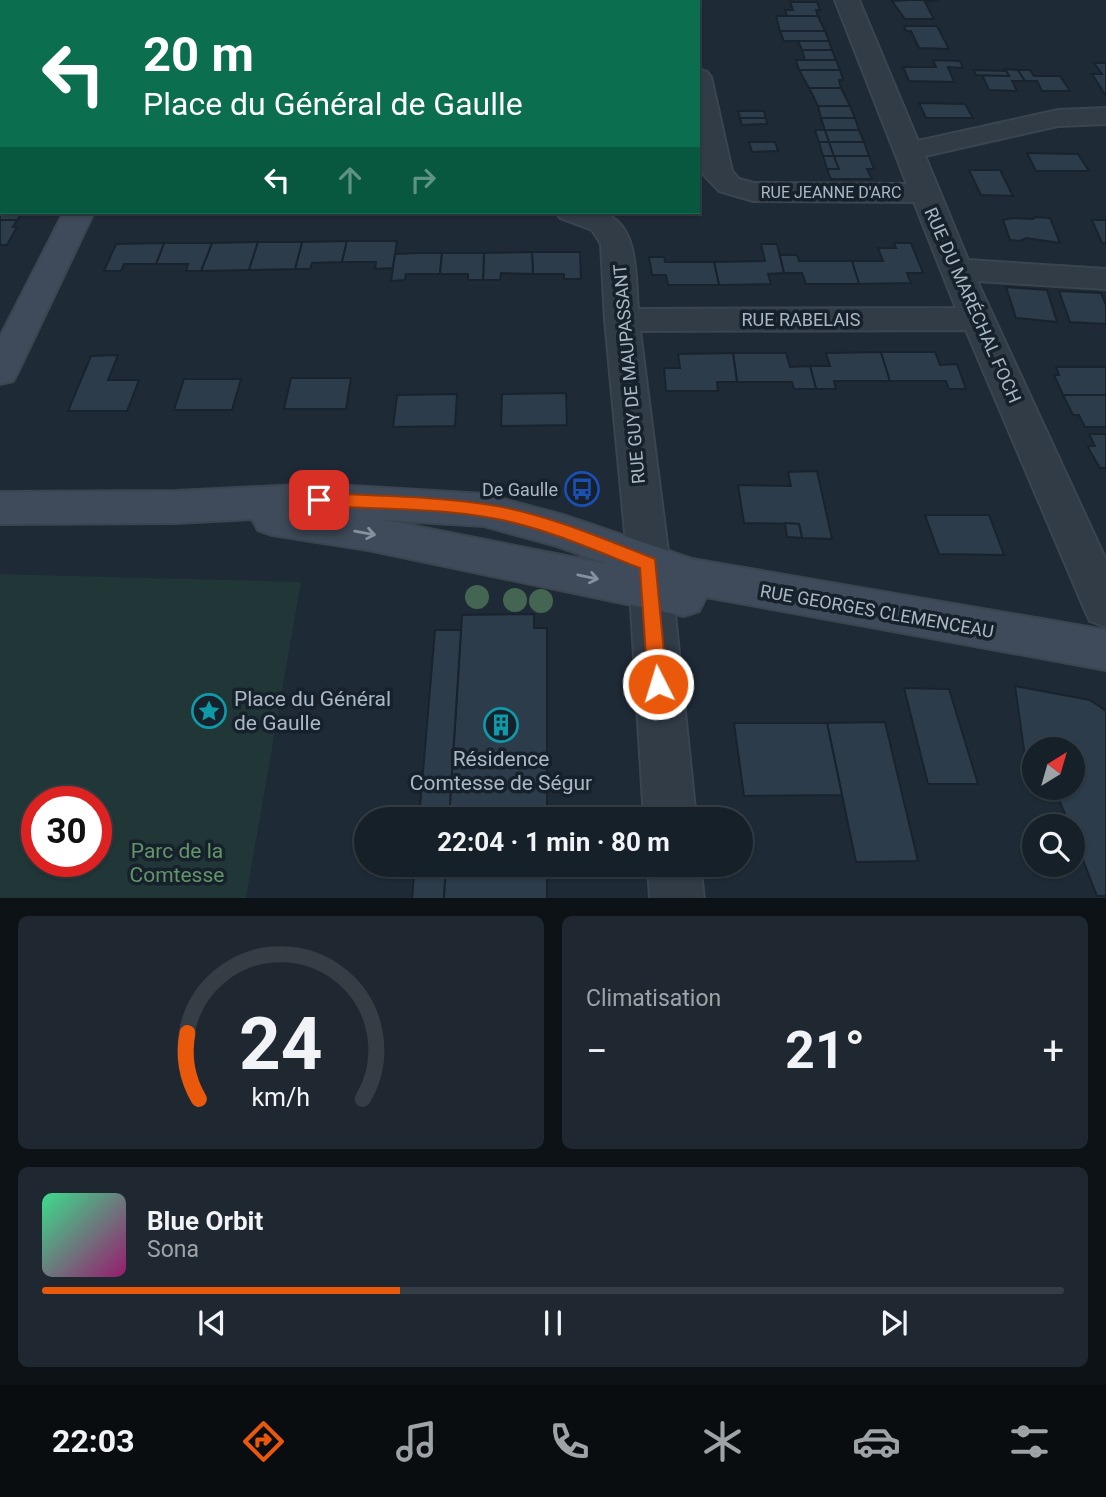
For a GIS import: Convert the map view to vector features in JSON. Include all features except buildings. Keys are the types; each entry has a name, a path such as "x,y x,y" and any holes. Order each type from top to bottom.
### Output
{"street":[{"name":"RUE DU MARÉCHAL FOCH","path":"847,0 956,269 1106,608"},
{"name":"RUE JEANNE D'ARC","path":"700,87 718,174 729,185 753,192 924,193"},
{"path":"907,152 1058,118 1106,116"},
{"path":"0,372 78,214"},
{"name":"RUE GUY DE MAUPASSANT","path":"576,214 603,224 615,237 650,577 669,807"},
{"path":"956,269 1106,279"},
{"name":"RUE RABELAIS","path":"622,320 979,319"},
{"path":"0,508 176,507 368,533 650,577"},
{"name":"RUE GEORGES CLEMENCEAU","path":"650,577 691,577 1106,650"},
{"name":"RUE GEORGES CLEMENCEAU","path":"650,577 789,618 1106,672"},
{"path":"675,877 677,898"}],"green space":[{"name":"Parc de la Comtesse","path":"0,574 301,582 246,898 0,898"}],"place":[{"name":"De Gaulle","path":"582,489"},
{"name":"Place du Général de Gaulle","path":"209,711"},
{"name":"Résidence Comtesse de Ségur","path":"501,725"}],"route":[{"path":"319,500 376,501 484,510 563,531 649,564 658,684"}]}
